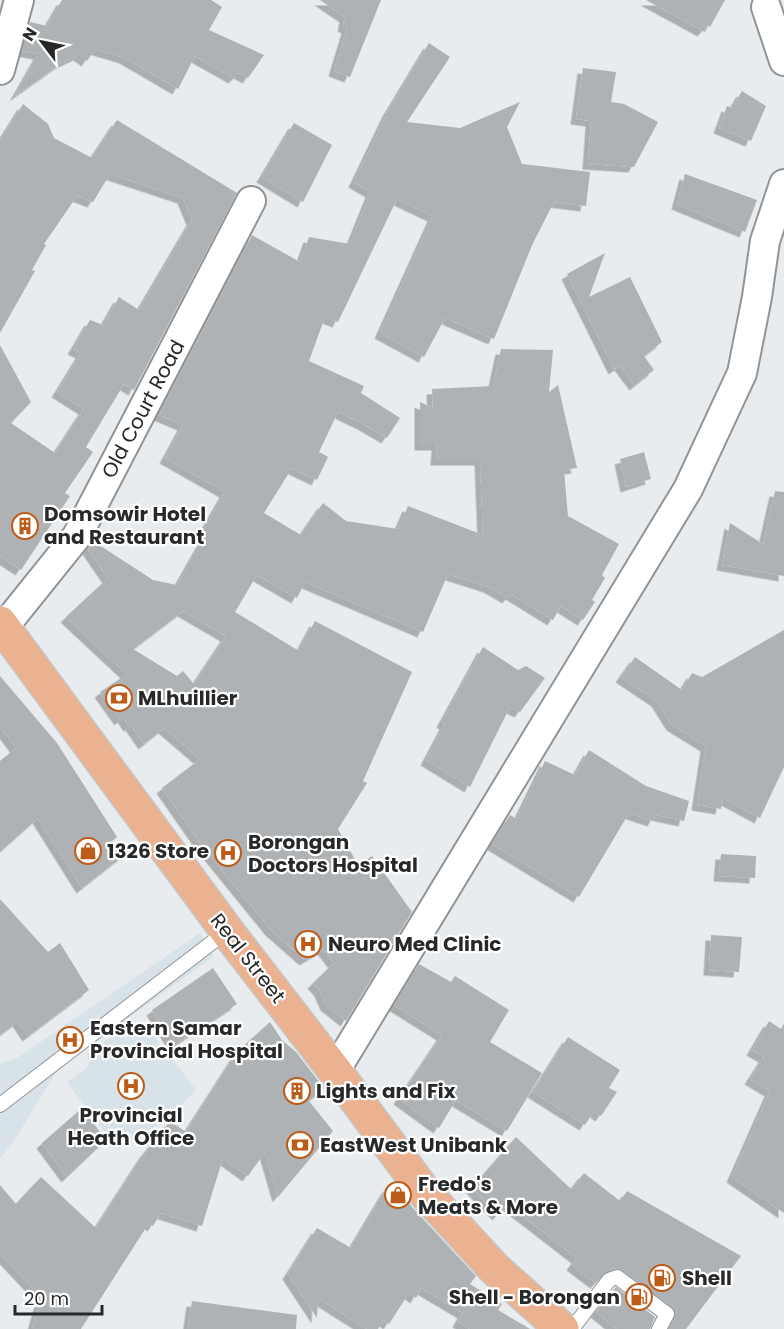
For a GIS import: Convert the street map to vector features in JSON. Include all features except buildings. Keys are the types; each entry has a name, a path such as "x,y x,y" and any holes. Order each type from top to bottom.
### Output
{"main road":[{"name":"Real Street","path":"1,626 227,932 335,1071 426,1194 494,1268 562,1329"}],"street":[{"path":"0,70 19,0"},
{"path":"766,7 784,61"},
{"path":"335,1071 688,489 742,373 765,241 784,184"},
{"name":"Old Court Road","path":"1,626 77,536 232,242 251,201"}],"lane":[{"path":"0,1105 227,932"},
{"path":"572,1329 609,1280 617,1277 667,1314 659,1329"}],"shaded area":[{"name":"Eastern Samar Provincial Hospital","path":"200,933 213,957 58,1069 12,1144 0,1158 0,1063 17,1058"},
{"name":"Provincial Heath Office","path":"143,1022 196,1090 167,1119 118,1150 67,1082 89,1066 88,1054 118,1031 125,1039"}],"place":[{"name":"Domsowir Hotel and Restaurant","path":"25,526"},
{"name":"MLhuillier","path":"119,698"},
{"name":"1326 Store","path":"88,851"},
{"name":"Borongan Doctors Hospital","path":"228,853"},
{"name":"Neuro Med Clinic","path":"308,944"},
{"name":"Eastern Samar Provincial Hospital","path":"70,1040"},
{"name":"Provincial Heath Office","path":"131,1086"},
{"name":"Lights and Fix","path":"297,1091"},
{"name":"EastWest Unibank","path":"300,1145"},
{"name":"Fredo's Meats & More","path":"398,1195"},
{"name":"Shell","path":"662,1278"},
{"name":"Shell - Borongan","path":"639,1297"}]}
